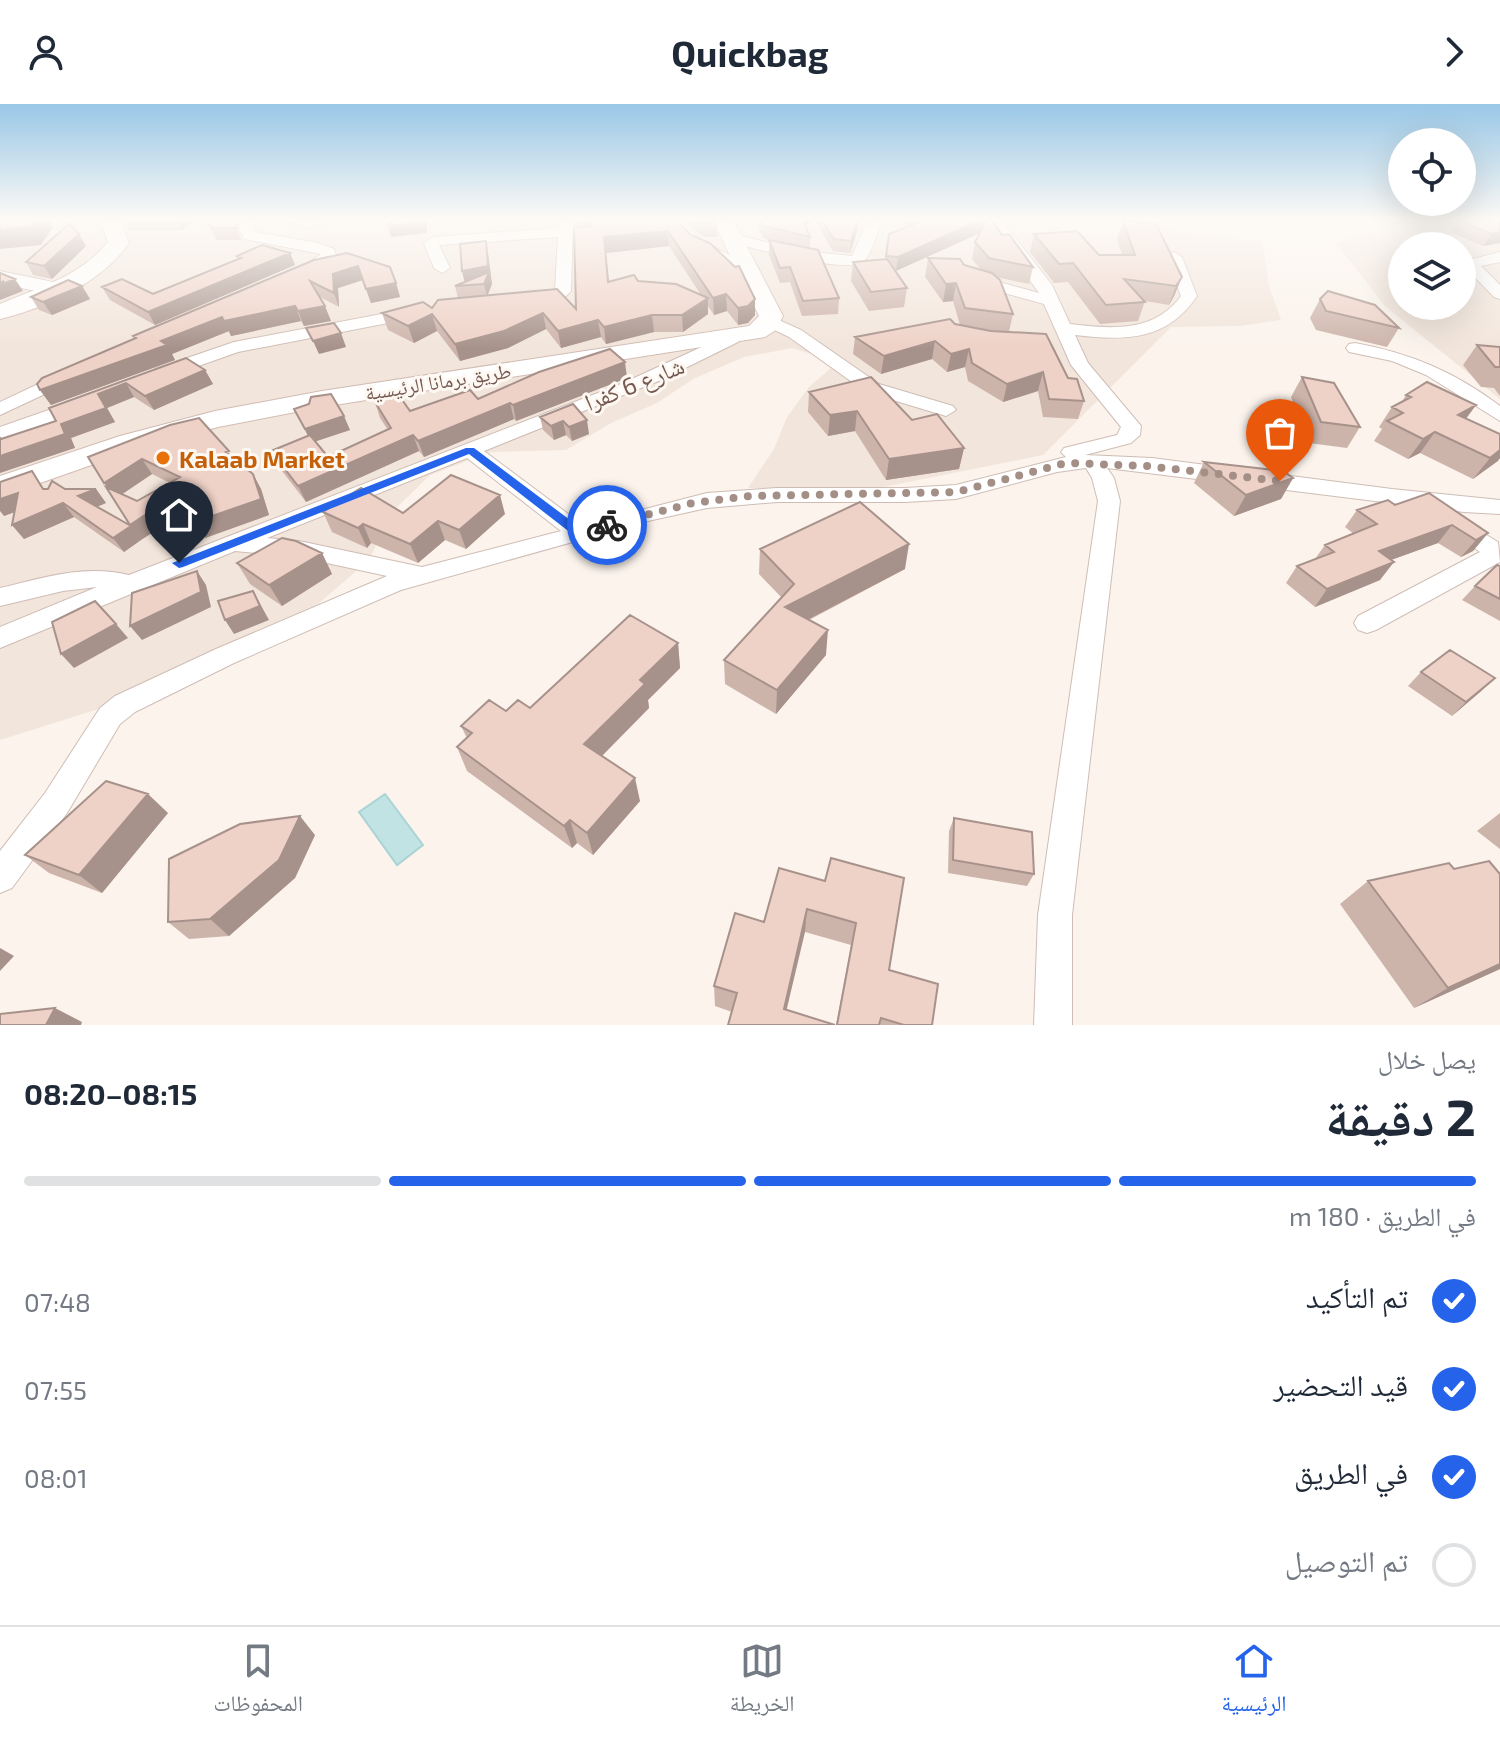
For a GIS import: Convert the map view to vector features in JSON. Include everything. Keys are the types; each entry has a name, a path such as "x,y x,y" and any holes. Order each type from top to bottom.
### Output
{"main road":[{"path":"0,312 56,287 98,263"},
{"path":"743,263 770,311 770,321"},
{"name":"طريق برمانا الرئيسية","path":"0,487 130,442 215,419 366,392 732,338 762,329 770,321"}],"street":[{"path":"286,280 325,263"},
{"path":"440,263 442,268"},
{"path":"514,304 550,300 562,294 566,263"},
{"path":"737,263 745,267"},
{"path":"0,877 56,803 110,716 125,704 253,643 418,575 649,513 711,500 780,495 957,492 992,485 1076,450 1124,439 1133,430 1086,375 1052,301 1025,263"},
{"path":"1044,343 1068,337 1139,331 1164,321 1179,310 1189,296 1176,263"},
{"path":"1474,263 1470,264 1500,294"},
{"path":"0,276 17,282 56,287"},
{"path":"967,278 1052,301"},
{"path":"140,381 234,347 436,309"},
{"path":"770,321 786,326 873,388 946,410"},
{"name":"شارع 6 كفرا","path":"0,638 230,543 685,363 732,338"},
{"path":"1355,348 1388,353 1426,365 1500,415"},
{"path":"0,409 80,370"},
{"path":"0,434 97,398"},
{"path":"470,450 580,534"},
{"path":"1041,467 1092,461 1254,477 1424,501 1500,507"},
{"path":"1053,1025 1055,915 1109,501 1103,478 1092,461"},
{"path":"1367,623 1494,555 1490,548 1424,501"},
{"path":"230,543 299,549 418,575"},
{"path":"0,597 70,580 105,578 128,584"}],"shaded area":[{"path":"0,263 1265,263 1269,286 1281,320 1240,326 1171,327 1043,455 878,488 748,488 774,449 787,417 809,387 838,362 792,348 744,357 693,379 657,403 611,423 566,450 491,452 430,475 391,513 369,560 318,604 248,652 159,690 0,740"},
{"path":"1352,263 1388,263 1388,308 1385,306"},
{"path":"1476,263 1500,263 1500,399 1402,320 1476,320"}],"water":[{"path":"385,794 423,845 397,865 359,812"}],"building":[{"path":"229,263 266,263 148,312 102,287 122,279 153,294"},
{"path":"307,263 378,263 390,267 396,283 366,289 358,266 333,274 334,293 310,281 325,306 298,311 295,306 224,321 222,317 161,341 167,345 40,390 37,384 42,378 136,338 133,336"},
{"path":"461,263 488,263 488,266 462,271"},
{"path":"575,263 606,263 608,282 634,275 638,281 676,284 708,298 682,315 652,315 604,327 598,320 558,331 543,313 504,331 455,344 432,314 408,326 382,313 423,302 432,308 438,300 557,289 576,309"},
{"path":"689,263 731,263 739,266 755,299 748,306 738,308 726,294 713,298"},
{"path":"778,263 824,263 839,298 803,301 790,267 780,268"},
{"path":"854,263 890,263 907,288 871,292"},
{"path":"931,263 963,263 992,273 1000,280 1013,314 965,308 956,283 946,284"},
{"path":"1058,263 1175,263 1182,277 1176,286 1124,279 1145,302 1106,305 1073,263"},
{"path":"489,272 484,284 455,286"},
{"path":"0,273 15,279 0,285 4,281 0,283"},
{"path":"68,280 82,286 43,302 31,297"},
{"path":"1328,291 1375,305 1399,328 1326,311 1320,299"},
{"path":"950,319 955,324 991,331 1046,334 1068,378 1077,379 1084,401 1049,399 1043,372 1007,384 972,363 969,349 951,354 935,341 884,356 855,337"},
{"path":"334,323 341,333 313,341 306,328"},
{"path":"1477,345 1500,347 1500,367 1495,367"},
{"path":"610,349 625,362 513,405 510,403 418,441 413,435 298,486 271,451 310,435 328,457 391,428 375,402 398,394 410,411 470,390 478,399 539,372"},
{"path":"186,358 205,370 145,396 126,383 98,394 106,408 61,424 65,434 0,456 0,438 56,421 49,408"},
{"path":"871,377 912,420 937,414 964,448 889,459 857,411 830,415 809,392"},
{"path":"1302,377 1334,383 1360,427 1321,422"},
{"path":"1427,382 1476,405 1458,415 1500,434 1500,450 1490,458 1435,432 1423,439 1387,421 1403,413 1392,407 1411,397 1406,395"},
{"path":"331,394 344,416 305,429 294,409 309,404 311,397"},
{"path":"573,404 587,420 569,427 563,421 551,426 540,417"},
{"path":"199,418 229,451 226,452 253,474 261,499 195,522 186,502 173,511 163,503 130,525 106,487 137,501 180,477 142,459 104,483 88,457 170,425"},
{"path":"1204,462 1283,471 1293,478 1246,495"},
{"path":"32,471 43,489 48,489 52,481 65,489 96,489 78,496 131,526 113,538 63,503 12,525 18,493 0,499 0,482"},
{"path":"451,475 500,495 459,530 438,521 410,544 363,524 358,528 323,512 361,488 403,513"},
{"path":"1429,493 1488,533 1476,540 1452,525 1379,551 1394,562 1327,589 1297,566 1334,552 1325,545 1377,524 1357,510 1388,500 1395,505"},
{"path":"860,502 909,544 785,607 828,630 777,690 724,660 794,584 760,549"},
{"path":"282,538 322,553 269,585 237,563"},
{"path":"1497,565 1500,566 1500,599 1475,586"},
{"path":"197,571 201,592 130,626 132,593"},
{"path":"253,591 260,606 225,620 218,601"},
{"path":"95,601 116,624 61,654 52,622"},
{"path":"630,615 678,643 640,680 645,684 584,744 635,778 587,833 570,820 564,826 457,747 472,733 461,726 489,700 506,711 518,700 530,708"},
{"path":"1450,650 1495,678 1466,702 1421,672"},
{"path":"106,781 148,794 79,875 25,855"},
{"path":"300,816 279,860 210,919 168,922 169,859 240,824"},
{"path":"954,818 1032,832 1034,874 953,860"},
{"path":"831,858 904,878 889,970 938,984 932,1025 904,1025 881,1018 879,1025 837,1025 856,923 807,909 784,1009 835,1025 728,1025 737,993 714,986 735,913 764,922 779,868 825,881"},
{"path":"1489,861 1500,874 1500,964 1448,988 1368,881 1449,863 1454,869"},
{"path":"55,1008 46,1025 0,1025 0,1014"}],"way so far":[{"path":"607,525 693,503 749,496 957,492 992,485 1041,467 1092,461 1280,481"}],"place":[{"name":"Kalaab Market","path":"163,458"}],"route":[{"path":"179,563 470,450 580,534 607,525"}]}
